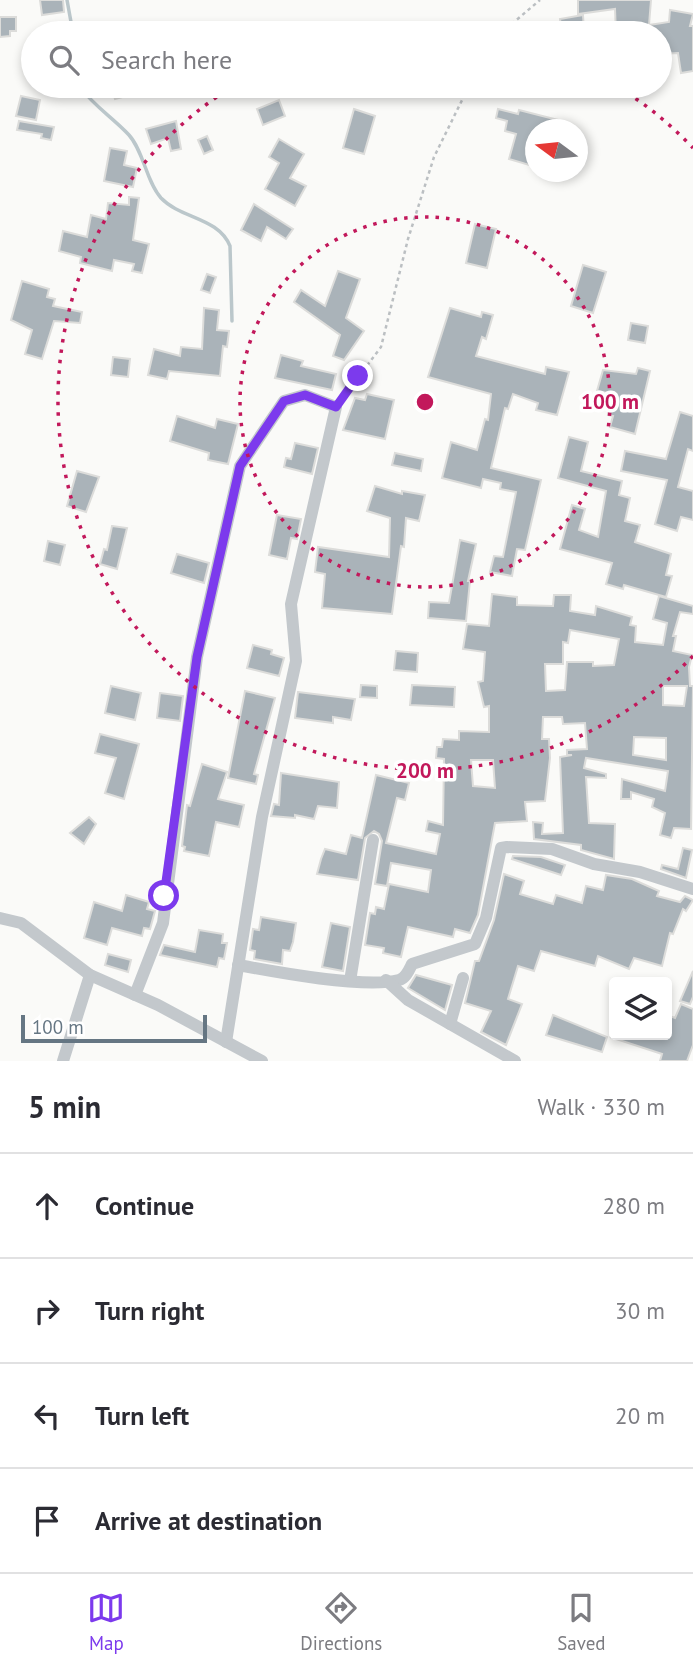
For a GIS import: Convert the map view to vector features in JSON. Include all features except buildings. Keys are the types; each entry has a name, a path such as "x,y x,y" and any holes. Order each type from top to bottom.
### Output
{"street":[{"path":"135,995 163,923 197,657 240,466 284,401 305,395 336,407 291,604 296,661 262,817 226,1042"},
{"path":"350,981 373,840"},
{"path":"238,965 350,981 399,980 407,975 412,964 475,944 486,918 501,848 552,849 594,864 640,872 693,889"},
{"path":"0,918 21,923 90,975 135,995 262,1061"},
{"path":"64,1061 90,975"},
{"path":"450,1024 463,978"},
{"path":"386,980 408,1000 515,1061"}],"path":[{"path":"515,21 540,0"},
{"path":"336,407 380,347 408,239 434,157 463,98"}],"waterway":[{"path":"67,0 71,21"},
{"path":"89,98 129,135 161,198 169,205 217,229 224,236 230,246 232,321"}],"route":[{"path":"164,896 197,657 240,466 284,401 305,395 336,407 358,376"}]}
